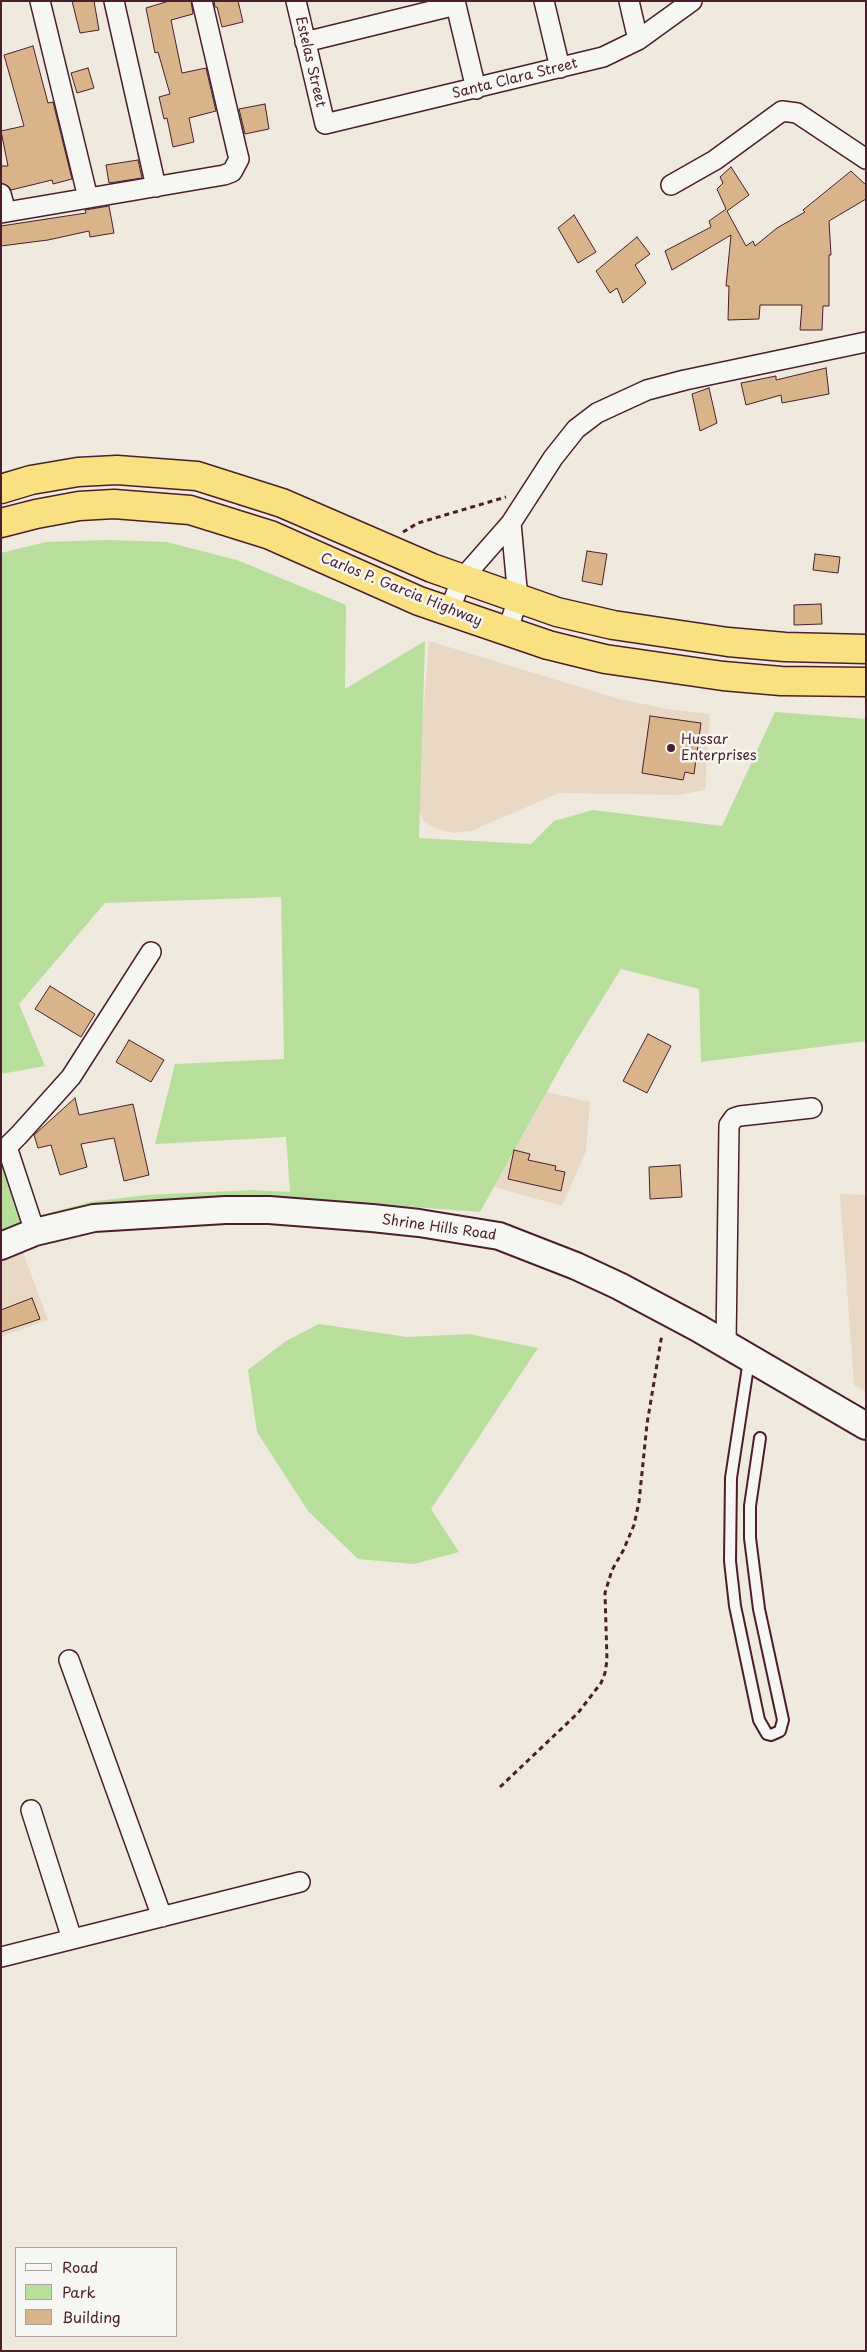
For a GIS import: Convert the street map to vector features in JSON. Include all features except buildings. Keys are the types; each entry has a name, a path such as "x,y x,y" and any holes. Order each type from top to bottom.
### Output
{"highway":[{"path":"1,489 32,480 78,472 116,470 198,476 282,503 461,580 558,612 613,625 665,634 785,647 866,648"},
{"name":"Carlos P. Garcia Highway","path":"1,524 36,514 79,506 114,504 190,510 270,535 449,612 548,645 605,659 658,668 781,681 866,682"}],"street":[{"path":"40,1 88,198"},
{"path":"114,1 156,187"},
{"path":"1,194 4,213 224,175 232,172 238,159 202,1"},
{"name":"Estelas Street","path":"296,1 325,124"},
{"path":"544,1 560,68"},
{"path":"629,1 638,40"},
{"name":"Santa Clara Street","path":"325,124 603,57 638,40 692,1"},
{"path":"305,42 456,3 476,89"},
{"path":"671,185 696,172 735,147 782,111 797,113 866,159"},
{"path":"449,612 461,580 511,523 530,490 576,429 597,413 647,390 685,380 866,342"},
{"path":"507,632 518,600 511,523"},
{"path":"35,1232 4,1148 59,1094 151,952"},
{"path":"726,1344 729,1125 734,1118 740,1116 812,1108"},
{"name":"Shrine Hills Road","path":"1,1246 35,1232 94,1218 225,1210 269,1210 419,1223 499,1236 532,1247 593,1274 668,1312 866,1426"},
{"path":"69,1660 162,1917"},
{"path":"31,1810 72,1939"},
{"path":"1,1957 300,1882"}],"lane":[{"path":"749,1359 731,1478 730,1562 735,1606 759,1720 767,1734 771,1735 780,1731 783,1720 759,1609 750,1538 750,1506 760,1438"}],"path":[{"path":"390,550 404,530 418,523 530,490"},
{"path":"500,1787 578,1713 601,1683 605,1673 607,1660 606,1592 612,1570 623,1551 634,1525 639,1502 652,1388 668,1312"}],"shaded area":[{"path":"429,641 619,699 668,709 710,714 705,790 678,795 559,793 471,831 454,833 437,829 424,822 416,804"},
{"path":"547,1092 590,1102 586,1151 562,1206 494,1187"},
{"path":"840,1194 866,1195 866,1391 854,1385"},
{"path":"21,1247 48,1320 1,1337 1,1256"}],"green space":[{"path":"108,540 166,542 237,560 346,605 345,689 425,641 419,838 531,844 554,821 593,810 722,826 775,712 866,719 866,1041 701,1062 699,989 621,969 565,1059 480,1212 269,1196 148,1199 79,1209 1,1234 1,1149 31,1218 90,1202 146,1195 252,1190 290,1192 286,1137 155,1144 175,1064 284,1059 281,897 105,903 19,1004 45,1066 1,1074 1,553 46,542"},
{"path":"319,1324 407,1337 469,1334 538,1348 431,1509 459,1552 414,1564 358,1559 308,1511 257,1432 248,1370 286,1341"}],"place":[{"name":"Hussar Enterprises","path":"671,748"}]}
